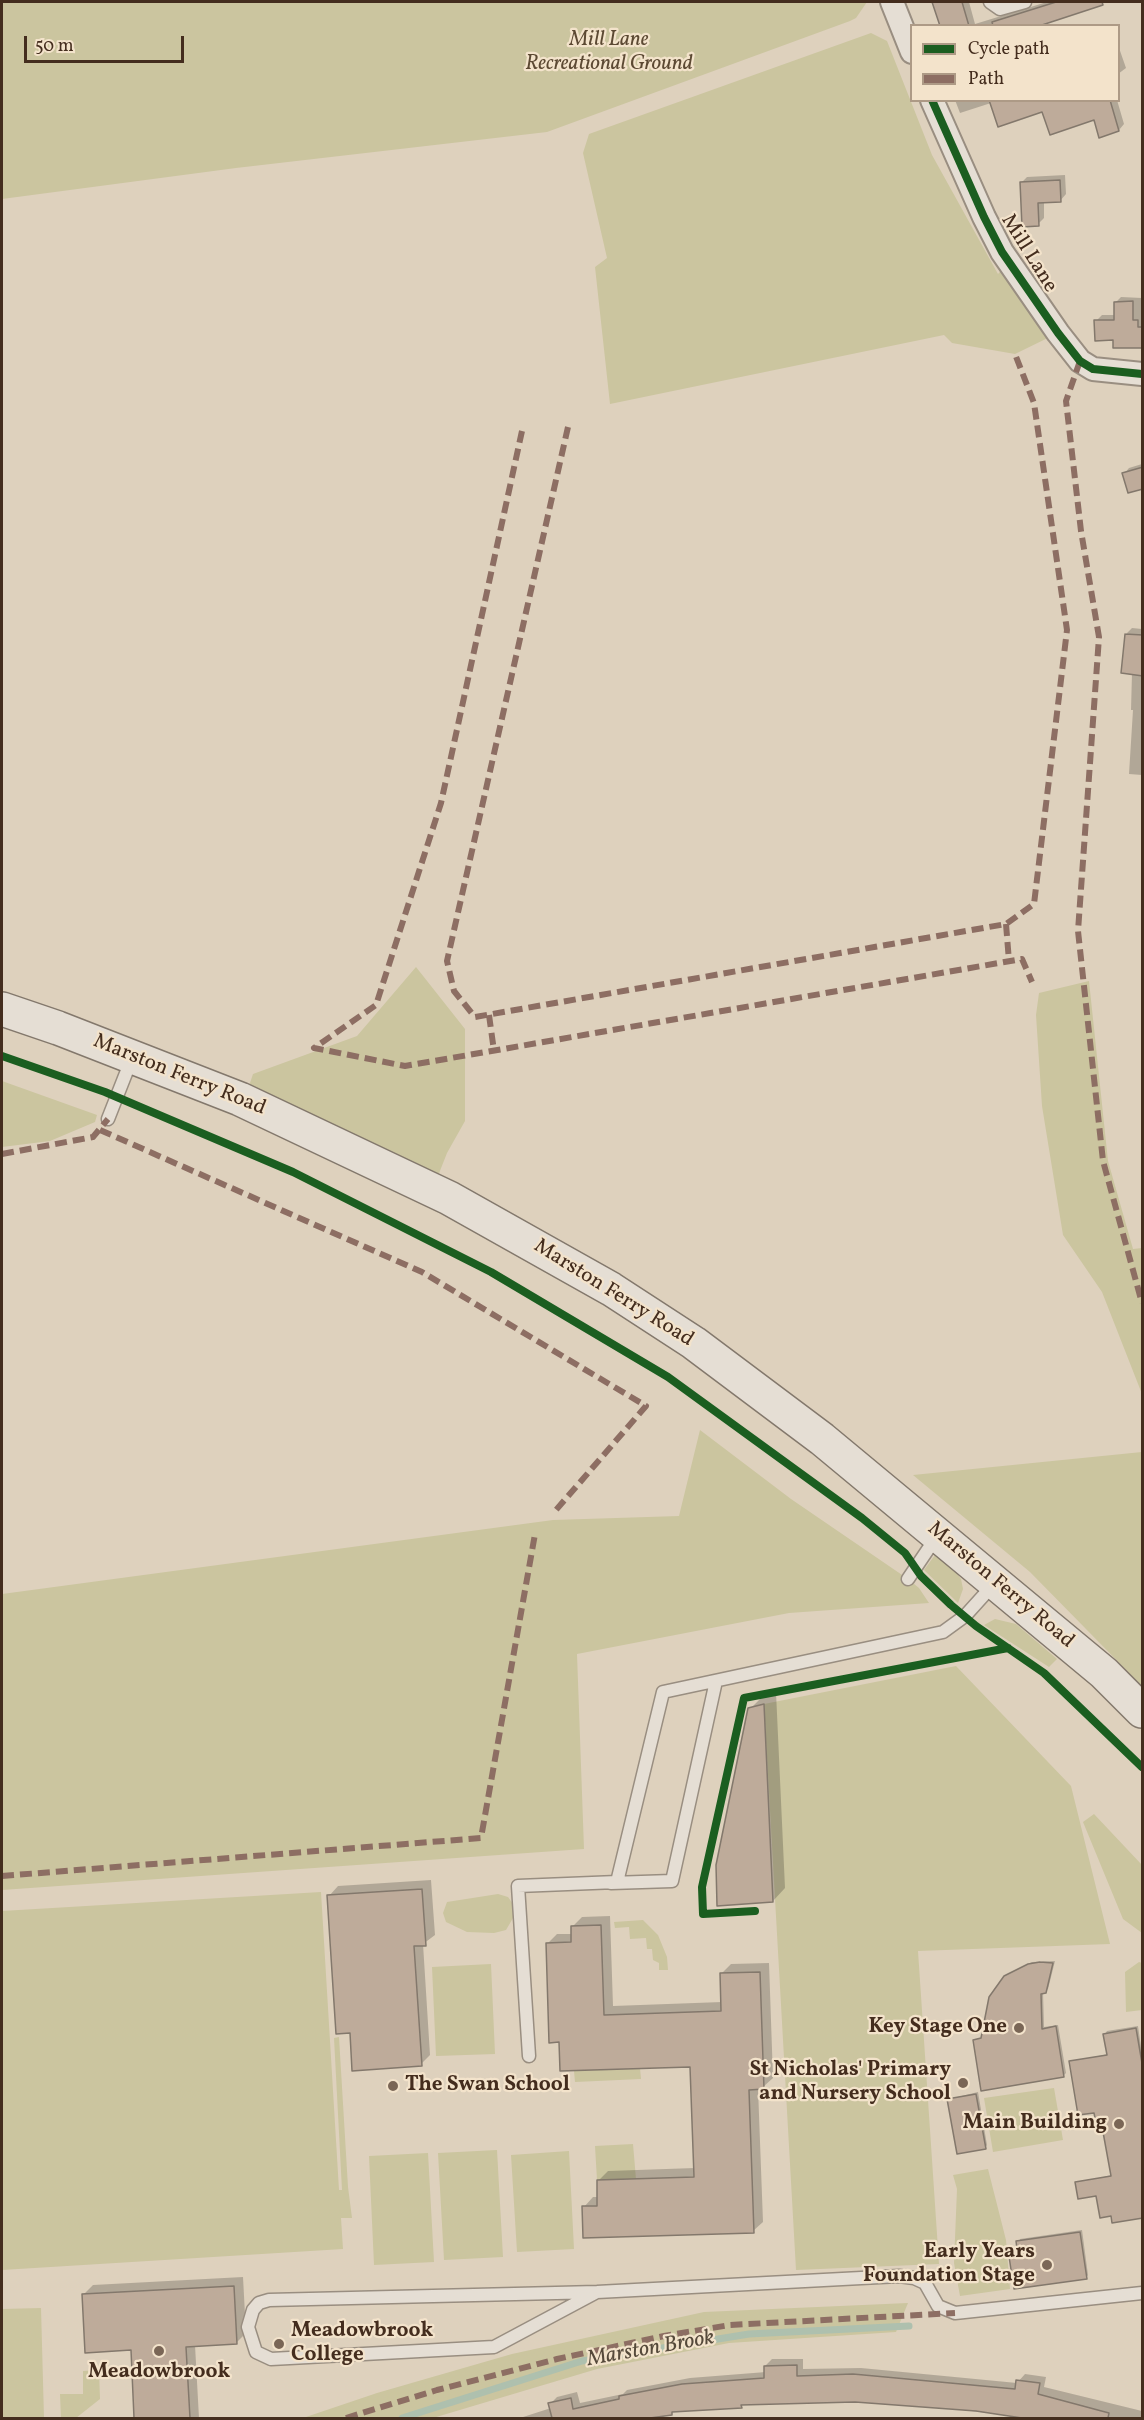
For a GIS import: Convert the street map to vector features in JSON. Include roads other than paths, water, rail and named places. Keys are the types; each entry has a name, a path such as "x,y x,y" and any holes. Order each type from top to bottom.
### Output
{"main road":[{"name":"Marston Ferry Road","path":"2,1009 133,1056 240,1099 394,1171 522,1238 611,1289 694,1343 822,1439 1104,1673 1143,1711"}],"street":[{"path":"892,2 910,47"},
{"name":"Mill Lane","path":"933,102 988,226 1058,333 1080,361 1093,369 1143,374"}],"lane":[{"path":"990,2 1000,9 1025,2"},
{"path":"108,1119 133,1056"},
{"path":"908,1580 938,1535"},
{"path":"601,1883 617,1882 663,1692 944,1632 965,1616 996,1582"},
{"path":"529,2056 518,1886 672,1881 716,1681"},
{"path":"597,2292 494,2347 271,2359 256,2352 248,2327 252,2310 259,2303 269,2300 597,2292 899,2276 914,2278 926,2283 938,2306 955,2313 1143,2293"}],"waterway":[{"name":"Marston Brook","path":"402,2418 582,2361 749,2334 909,2326"}],"place":[{"name":"Key Stage One","path":"1019,2028"},
{"name":"St Nicholas' Primary and Nursery School","path":"963,2083"},
{"name":"The Swan School","path":"393,2086"},
{"name":"Main Building","path":"1119,2124"},
{"name":"Early Years Foundation Stage","path":"1047,2265"},
{"name":"Meadowbrook College","path":"279,2344"},
{"name":"Meadowbrook","path":"159,2351"}],"park label":[{"name":"Mill Lane Recreational Ground","path":"609,53"}]}
